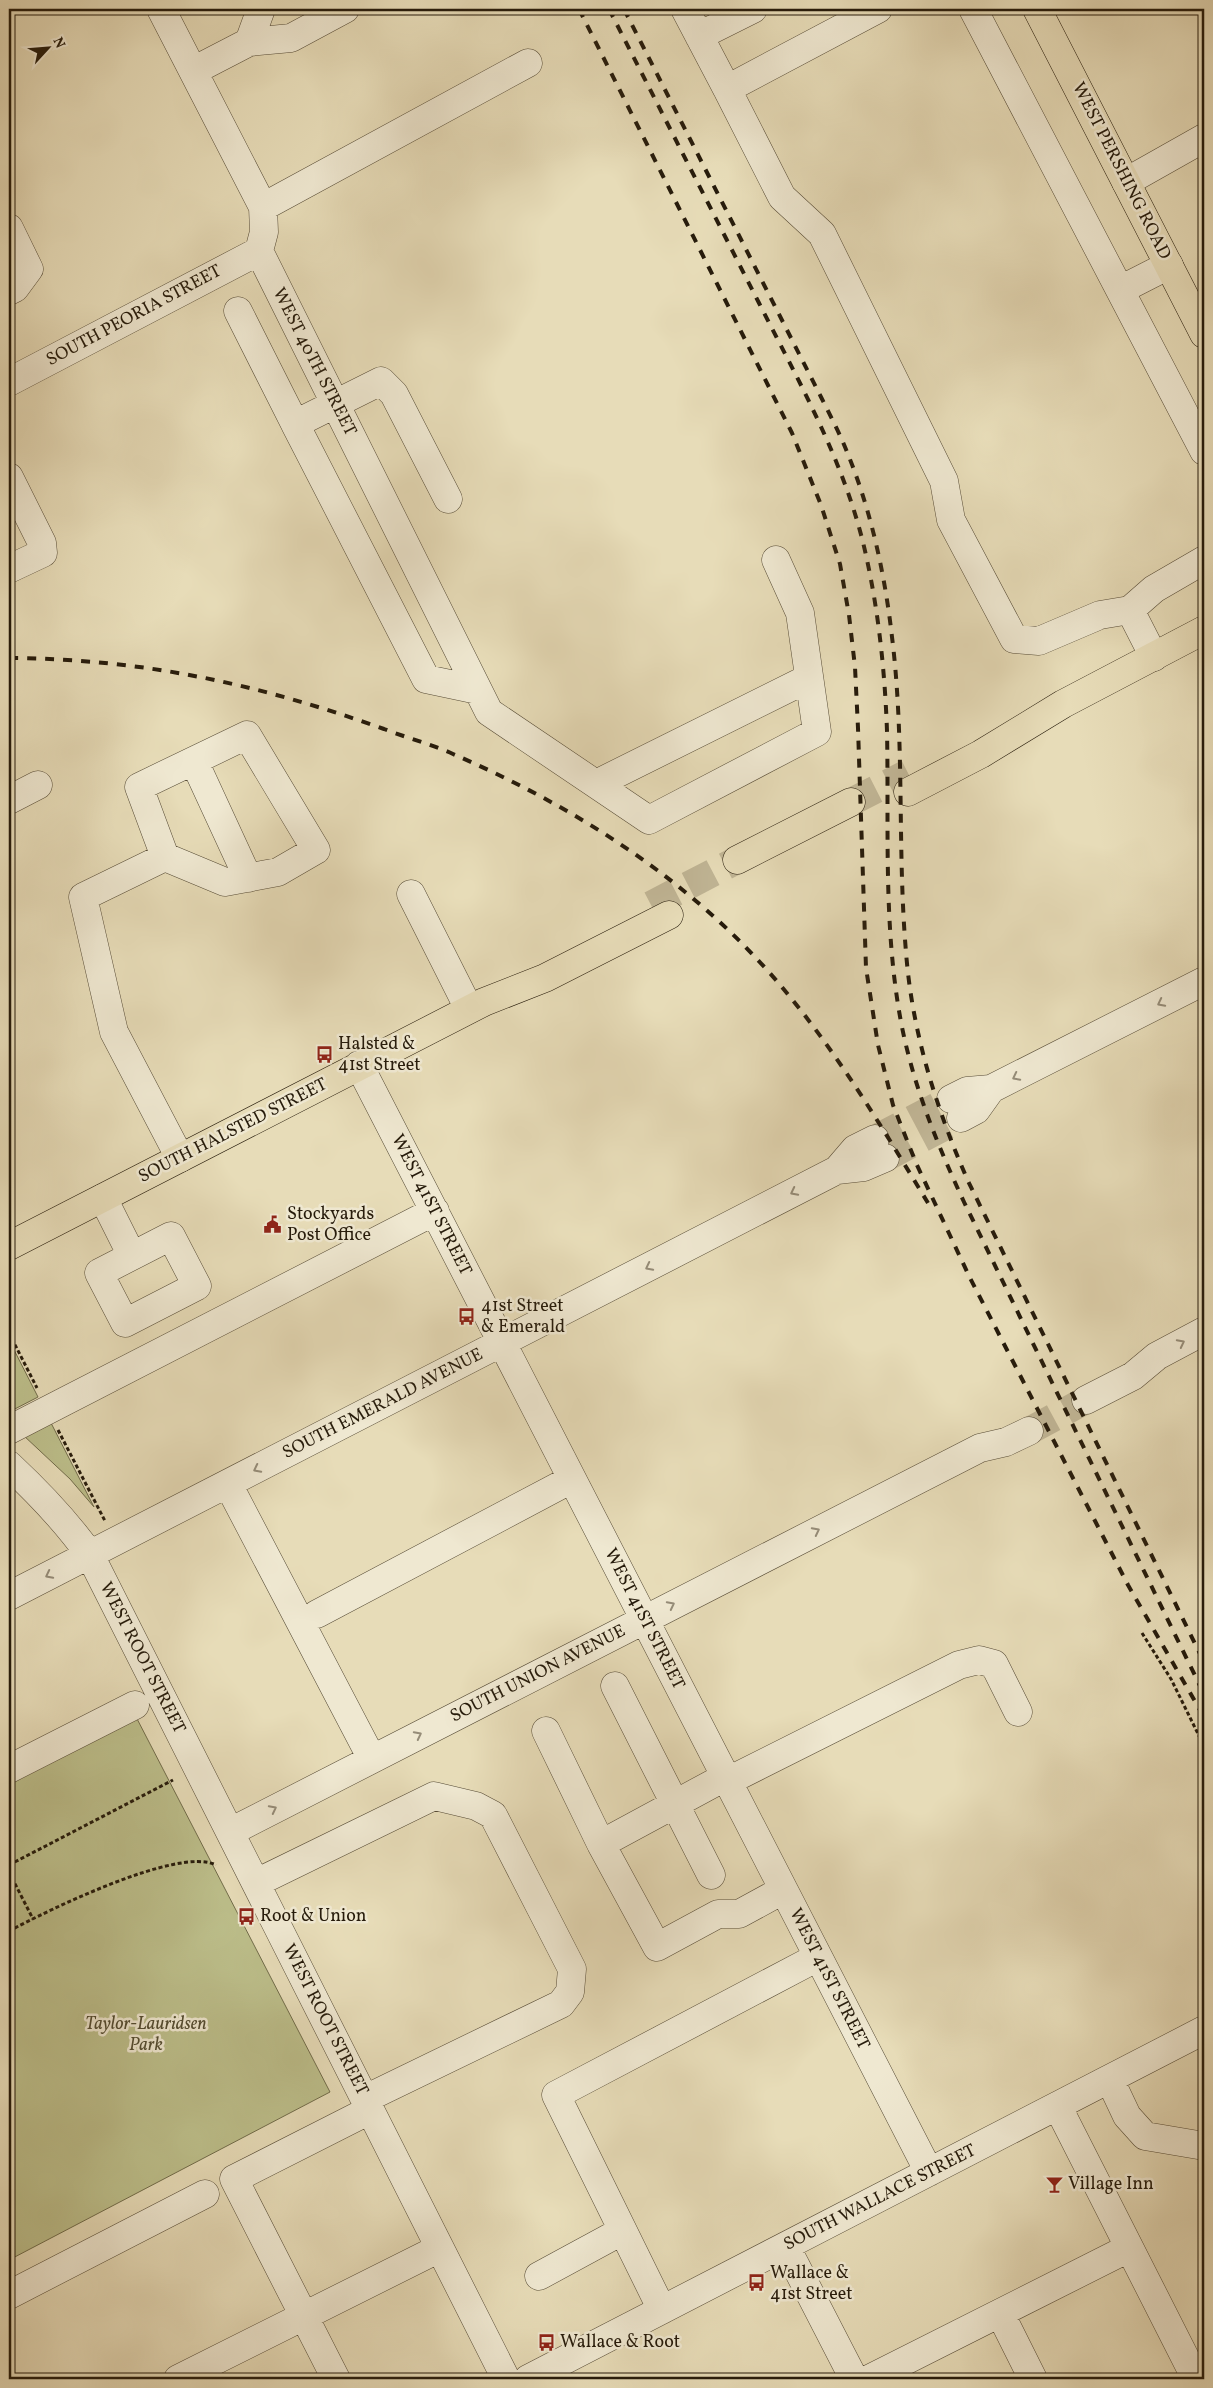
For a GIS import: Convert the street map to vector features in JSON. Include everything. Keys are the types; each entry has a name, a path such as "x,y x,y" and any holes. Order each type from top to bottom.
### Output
{"main road":[{"name":"WEST PERSHING ROAD","path":"1037,9 1169,265 1197,301 1204,334"},
{"path":"908,782 981,754 1063,704 1204,630"},
{"path":"744,866 852,811"},
{"name":"SOUTH HALSTED STREET","path":"9,1246 477,1006 537,963 660,910"}],"street":[{"path":"161,9 263,207 264,232 259,251"},
{"path":"249,42 261,9"},
{"path":"193,71 249,42 291,38 345,9"},
{"path":"685,9 782,197 822,234 944,481 950,520 1014,639 1039,641 1100,615 1130,610 1154,589 1204,560"},
{"path":"700,36 753,9"},
{"path":"727,89 878,9"},
{"path":"973,9 1204,451"},
{"path":"263,207 528,63"},
{"path":"1126,182 1204,138"},
{"path":"9,228 29,269 16,288 9,291"},
{"name":"SOUTH PEORIA STREET","path":"9,382 259,251"},
{"name":"WEST 40TH STREET","path":"259,251 483,701"},
{"path":"1120,290 1169,265"},
{"path":"238,311 426,679 483,701 596,784 649,820 817,732 800,613 776,560"},
{"path":"295,424 381,380 394,394 448,499"},
{"path":"9,477 42,543 43,553 9,569"},
{"path":"1130,610 1154,657"},
{"path":"596,784 809,678"},
{"path":"165,858 140,787 247,735 316,850 278,872 225,882 165,858 83,897 114,1032 180,1158"},
{"path":"194,761 248,878"},
{"path":"9,800 38,785"},
{"path":"411,894 477,1006"},
{"path":"956,1109 976,1110 992,1089 1204,981"},
{"name":"WEST 41ST STREET","path":"359,1066 928,2172"},
{"name":"SOUTH EMERALD AVENUE","path":"9,1596 837,1170 864,1167 880,1148"},
{"path":"102,1198 132,1256"},
{"path":"9,1430 435,1211"},
{"path":"1082,1392 1133,1376 1157,1356 1204,1331"},
{"name":"SOUTH UNION AVENUE","path":"230,1832 980,1448 998,1427 1025,1423"},
{"name":"WEST ROOT STREET","path":"9,1465 41,1494 66,1522 90,1555 506,2379"},
{"path":"317,1614 572,1479"},
{"path":"228,1484 372,1759"},
{"path":"601,1844 675,1804 903,1691 972,1660 994,1664 1018,1712"},
{"path":"615,1686 712,1875"},
{"path":"9,1770 134,1705"},
{"path":"546,1730 601,1844 657,1947 718,1914 739,1914 783,1890"},
{"path":"256,1883 434,1796 476,1806 493,1815 572,1969 570,1992 561,2004 368,2104 234,2179 336,2379"},
{"path":"662,2310 556,2095 818,1957"},
{"name":"SOUTH WALLACE STREET","path":"528,2379 1204,2030"},
{"path":"1110,2080 1127,2116 1146,2136 1204,2146"},
{"path":"1058,2107 1196,2379"},
{"path":"9,2295 205,2194"},
{"path":"539,2276 622,2231"},
{"path":"786,2247 854,2379"},
{"path":"178,2379 440,2248"},
{"path":"869,2379 1129,2248"},
{"path":"1000,2313 1033,2379"}],"path":[{"path":"1142,1633 1171,1679 1204,1746"},
{"path":"9,1865 173,1780"},
{"path":"9,1931 127,1878 188,1861 208,1861 216,1865"},
{"path":"9,1872 33,1919"}],"green space":[{"path":"9,1340 38,1397 9,1412"},
{"path":"50,1421 94,1507 70,1479 23,1435"},
{"name":"Taylor-Lauridsen Park","path":"134,1713 330,2092 9,2260 9,1778"}],"tunnel":[{"path":"851,802 908,773"},
{"path":"651,905 737,860"},
{"path":"875,1139 951,1099"},
{"path":"885,1158 961,1118"},
{"path":"1029,1431 1086,1400"}],"railway":[{"path":"579,9 792,433 821,505 840,564 849,615 855,667 866,968 878,1045 893,1105 916,1163 970,1278 1128,1585 1204,1717"},
{"path":"609,9 822,428 836,460 859,526 875,602 885,688 889,913 895,986 906,1045 927,1114 964,1202 1204,1694"},
{"path":"624,9 835,424 856,474 870,520 885,590 896,676 900,755 903,913 909,982 920,1040 936,1098 968,1181 1204,1662"},
{"path":"9,658 59,659 154,669 246,687 291,699 445,750 494,773 576,816 653,867 689,895 756,958 781,986 827,1045 928,1203"}],"place":[{"name":"Halsted & 41st Street","path":"324,1054"},
{"name":"Stockyards Post Office","path":"273,1224"},
{"name":"41st Street & Emerald","path":"467,1316"},
{"name":"Root & Union","path":"246,1916"},
{"name":"Village Inn","path":"1054,2184"},
{"name":"Wallace & 41st Street","path":"756,2283"},
{"name":"Wallace & Root","path":"546,2342"}]}
